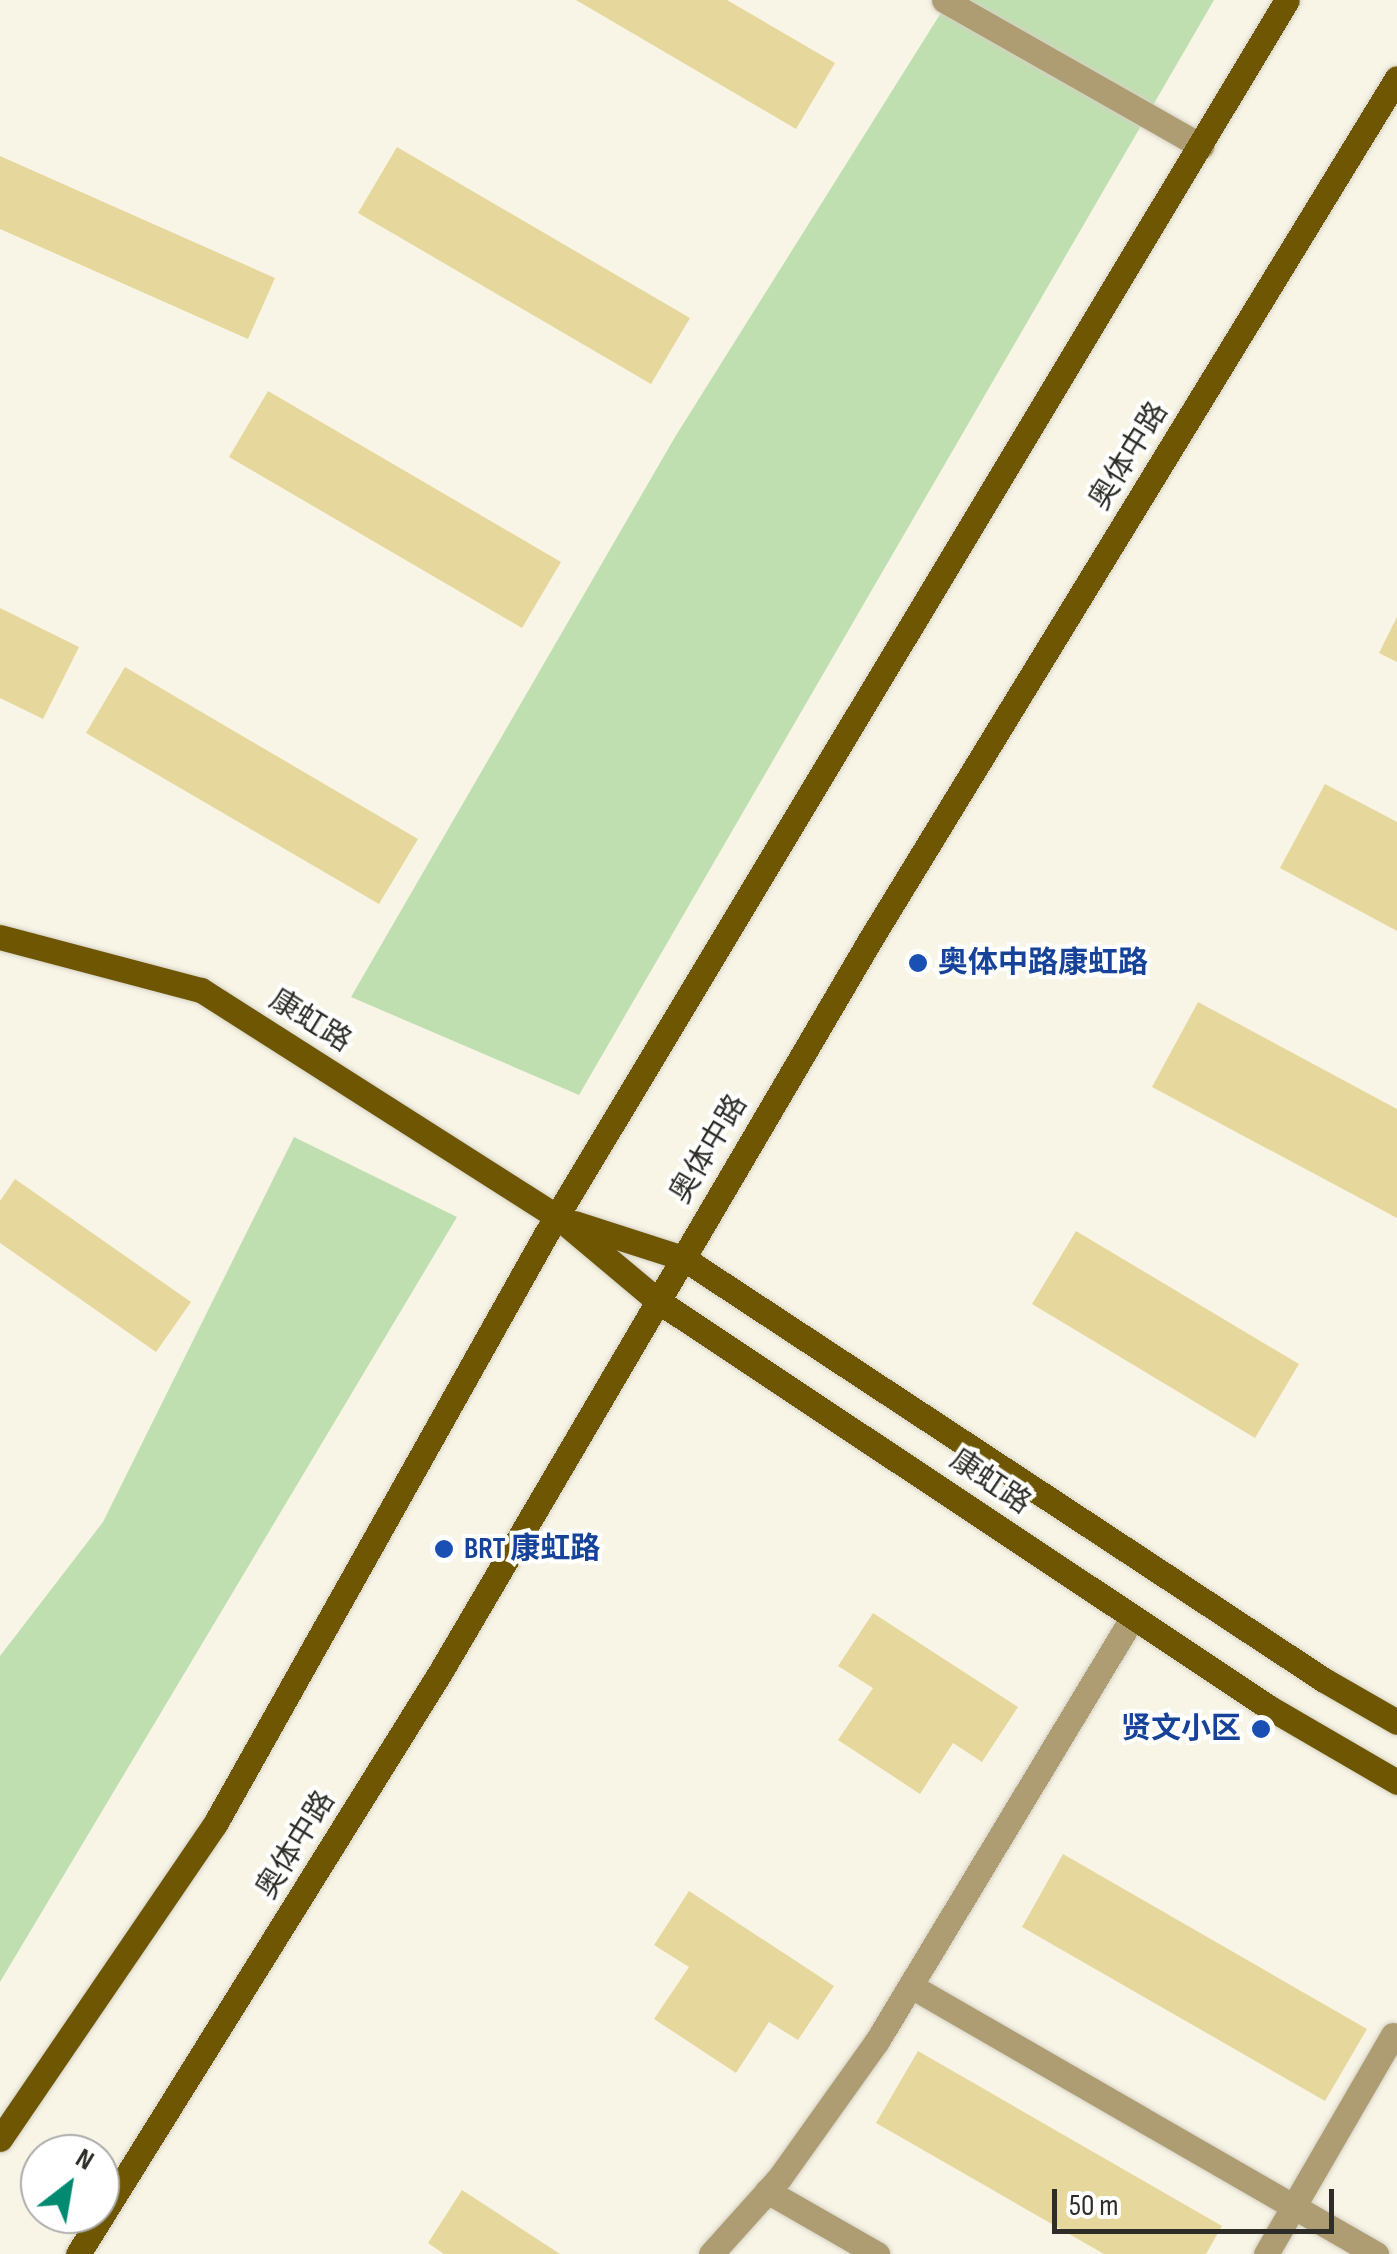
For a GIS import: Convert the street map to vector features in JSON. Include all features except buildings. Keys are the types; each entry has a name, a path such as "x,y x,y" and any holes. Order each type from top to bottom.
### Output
{"main road":[{"path":"0,2139 215,1824 559,1218 1287,0"},
{"name":"奥体中路","path":"78,2254 441,1671 683,1258 1397,78"},
{"name":"康虹路","path":"0,937 201,990 559,1218 658,1300 1297,1726 1397,1782"},
{"name":"康虹路","path":"559,1218 683,1258 1397,1722"}],"street":[{"path":"944,0 1201,146"},
{"path":"711,2254 767,2191 911,1986 1133,1617"},
{"path":"911,1986 1376,2254"},
{"path":"1266,2254 1393,2035"},
{"path":"767,2191 876,2254"}],"green space":[{"path":"949,0 1214,0 579,1095 351,997 675,437"},
{"path":"294,1137 457,1217 0,1982 0,1656 103,1522"}],"place":[{"name":"奥体中路康虹路","path":"918,963"},
{"name":"BRT 康虹路","path":"444,1549"},
{"name":"贤文小区","path":"1261,1729"}]}
